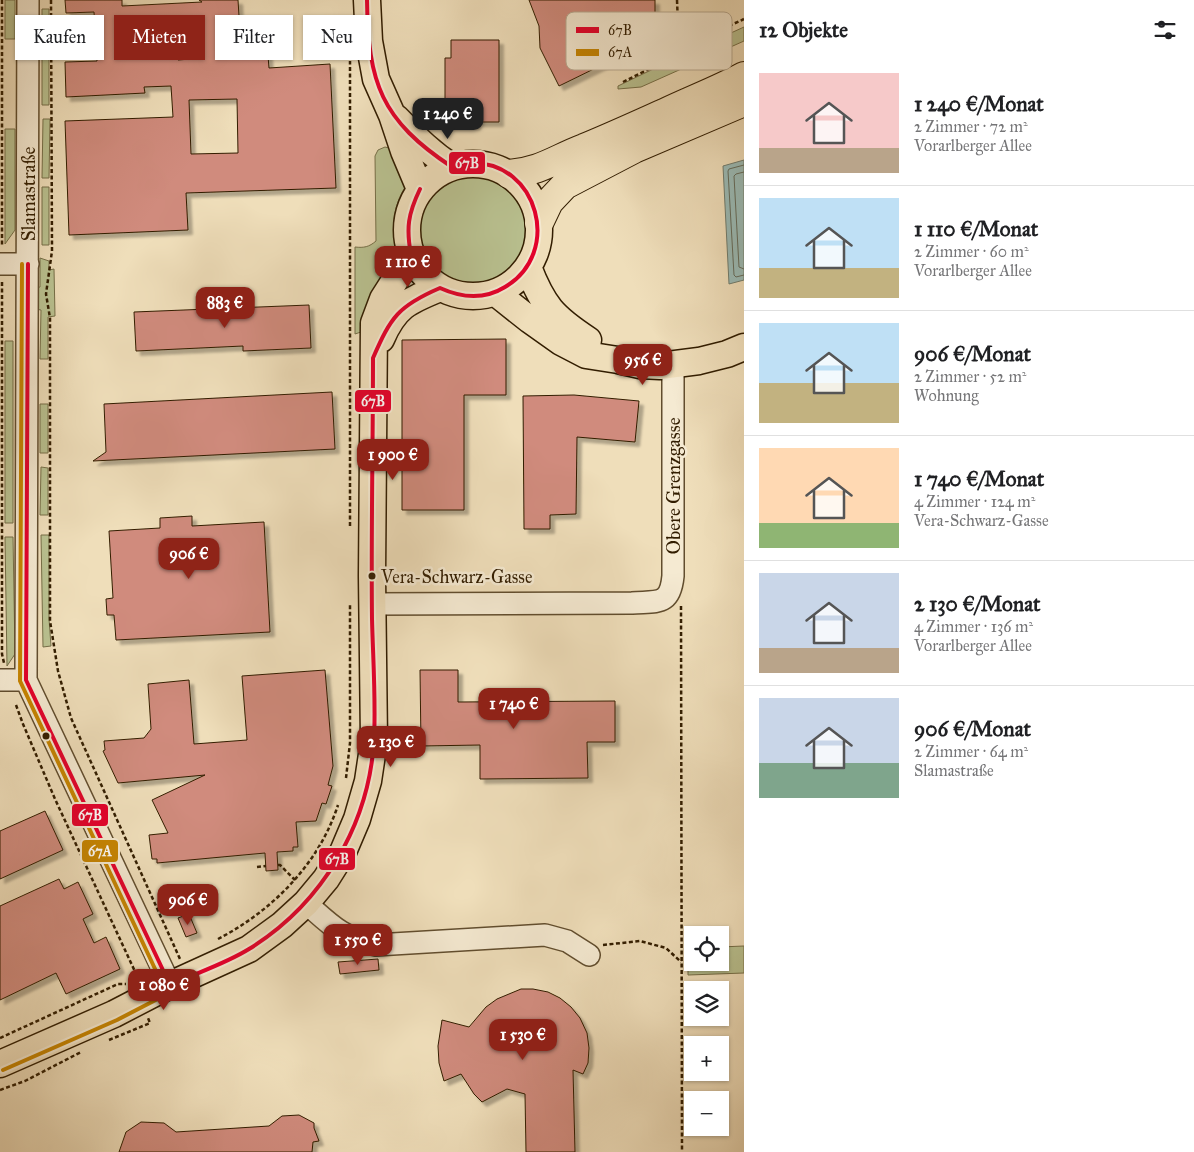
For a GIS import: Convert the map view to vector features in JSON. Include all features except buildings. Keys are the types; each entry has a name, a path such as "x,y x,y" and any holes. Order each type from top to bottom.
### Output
{"highway":[{"path":"509,174 542,168 582,148 738,86"},
{"path":"539,222 549,202 558,191 577,178 634,149 738,86"}],"main road":[{"path":"368,0 369,41 376,79 392,114 404,151 420,189"},
{"path":"392,114 422,144 452,167"},
{"path":"471,163 490,166 509,174 526,189 534,205 539,222 537,247 528,267 513,283 496,292 476,297 455,294 440,288 420,271 411,255 406,233 409,211 420,189 434,175 452,167 471,163"},
{"path":"0,1064 114,1014 171,971 249,949 282,926 301,891 326,879 343,852 357,819 368,781 374,741 361,600 374,323 383,299 411,255"},
{"path":"528,267 548,308 570,328 618,360"},
{"path":"373,358 392,316 411,300 440,288"},
{"path":"496,292 561,342 586,355 640,365 673,365 712,358 744,347"}],"street":[{"name":"Slamastraße","path":"28,0 26,680 171,971"},
{"path":"0,264 28,264"},
{"name":"Obere Grenzgasse","path":"361,600 623,603 659,601 665,598 671,590 673,576 673,365"},
{"path":"0,680 26,680"},
{"path":"301,891 336,930 355,940 376,944 545,935 567,941 583,951"}],"path":[{"path":"51,0 52,251 46,294 50,318 50,621 58,671 71,718 171,971"},
{"path":"732,25 744,20"},
{"path":"350,60 350,526"},
{"path":"623,82 647,70"},
{"path":"346,780 361,600"},
{"path":"681,604 682,1152"},
{"path":"301,891 308,865 323,839 339,804"},
{"path":"278,865 301,891"},
{"path":"257,867 266,866"},
{"path":"213,942 237,929 268,906 301,891"},
{"path":"583,951 640,942 666,948 682,962"},
{"path":"0,1038 118,984 130,984"}],"green space":[{"path":"5,0 15,0 15,39 5,39"},
{"path":"42,9 49,9 49,15 42,15"},
{"path":"744,27 744,41 732,46 732,32"},
{"path":"42,60 49,60 49,105 42,105"},
{"path":"651,70 679,70 641,87 618,89 618,86"},
{"path":"43,119 50,119 49,178 42,178"},
{"path":"5,129 15,129 15,230 5,244"},
{"path":"385,147 393,149 406,186 398,201 394,218 394,236 398,253 361,332 355,334 355,247 366,247 376,241 375,156 378,150"},
{"path":"473,177 493,181 510,193 522,210 526,230 522,250 510,267 493,279 473,283 453,279 436,267 424,250 420,230 424,210 436,193 453,181"},
{"path":"42,187 49,187 49,245 42,245"},
{"path":"40,258 49,261 49,270 54,269 55,316 48,317 48,359 40,359 41,310 35,309 34,288 40,287"},
{"path":"5,341 13,341 13,523 5,523"},
{"path":"40,404 48,404 48,453 40,453"},
{"path":"41,467 48,468 48,515 40,515"},
{"path":"41,535 49,535 49,619 51,646 43,647"},
{"path":"5,537 13,537 15,654 7,666"},
{"path":"744,946 744,973 688,975 688,971 729,971 729,947"}],"water":[{"path":"744,160 744,280 729,284 723,166"}],"transit line":[{"name":"67B","path":"170,985 220,964 249,949 275,931 299,909 319,886 337,860 352,832 363,802 370,772 374,740 375,695 372,619 373,358 379,344 398,314 414,301 440,288 465,296 481,296 497,291 523,272 534,253 537,232 535,212 526,192 513,177 494,166 466,163 452,167 428,150 409,133 394,115 383,97 376,77 368,29 367,0"},
{"name":"67B","path":"411,255 409,221 420,189"},
{"name":"67A","path":"22,264 20,681 164,988"},
{"name":"67B","path":"28,264 26,680 170,985"},
{"name":"67A","path":"3,1070 117,1020 173,991"}],"place":[{"name":"Vera-Schwarz-Gasse","path":"372,576"}]}
